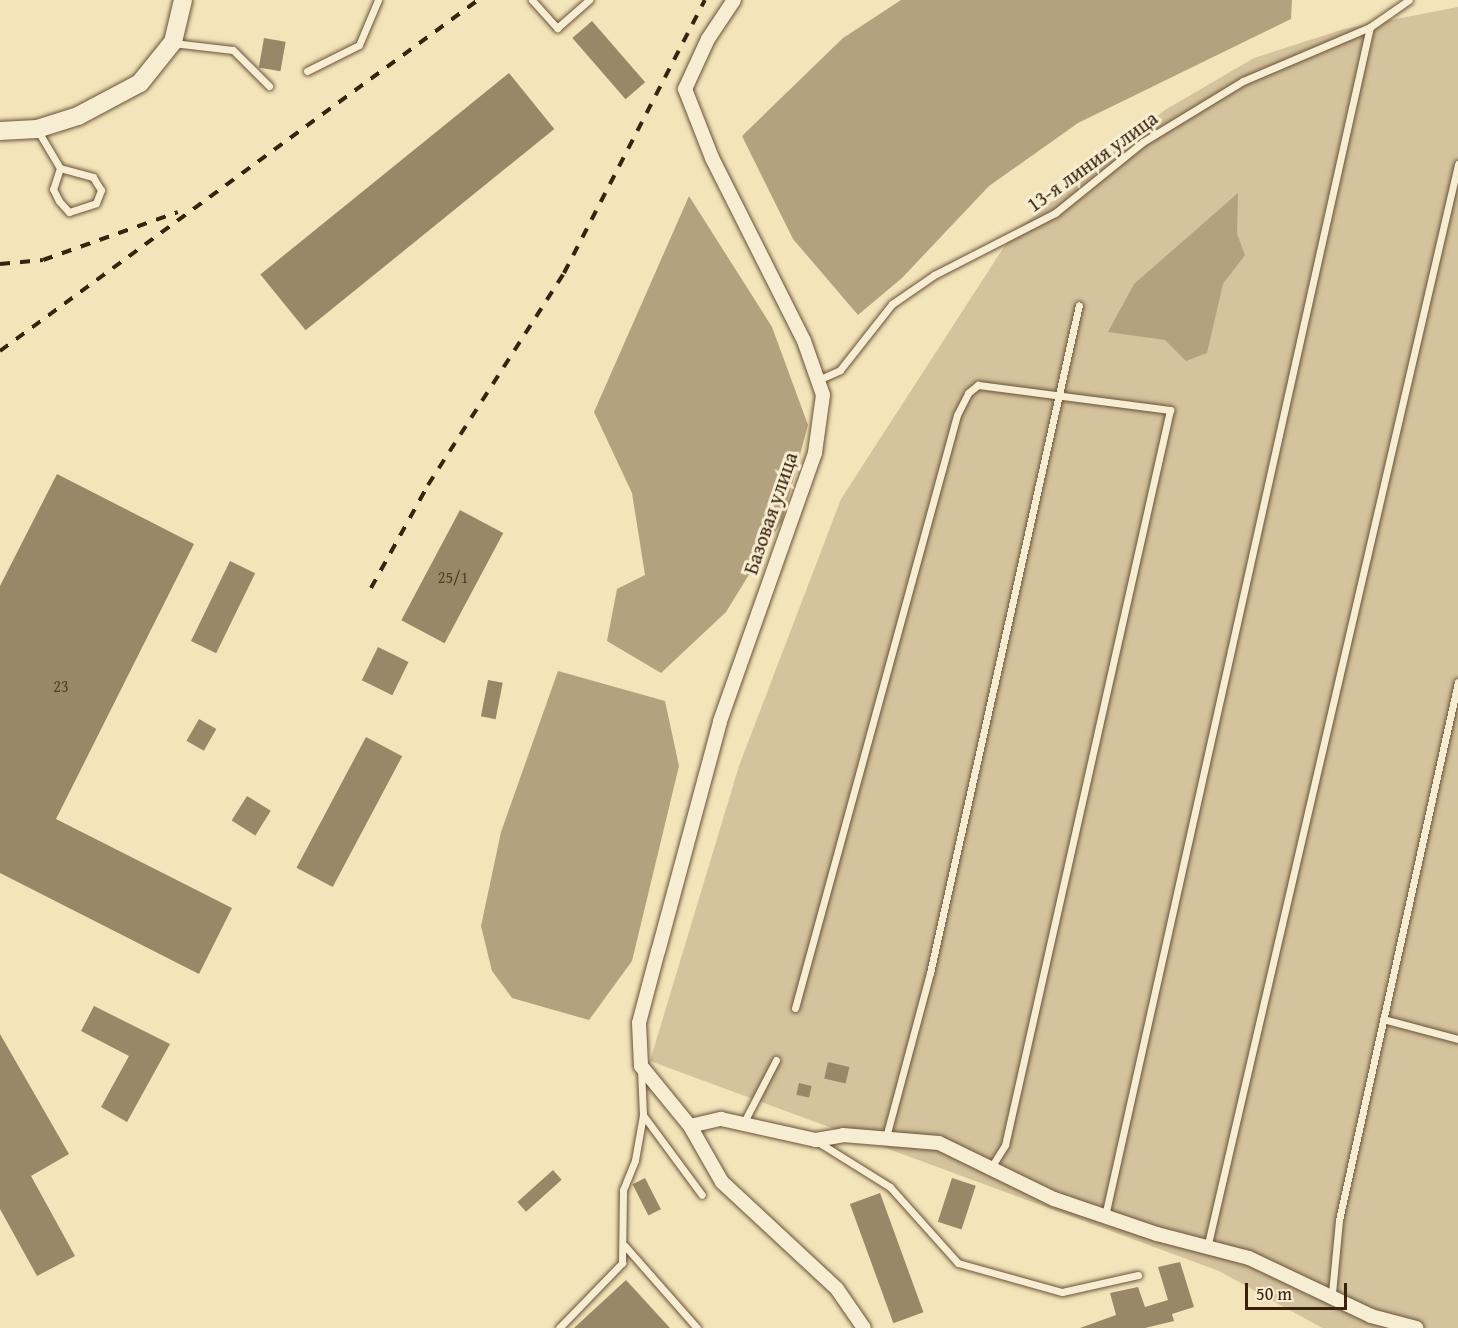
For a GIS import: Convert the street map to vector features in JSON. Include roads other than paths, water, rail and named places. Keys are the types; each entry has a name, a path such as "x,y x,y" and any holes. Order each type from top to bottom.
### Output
{"street":[{"path":"0,130 37,129 115,99 156,69 173,42 183,0"},
{"name":"Базовая улица","path":"640,1066 639,1023 720,722 815,453 823,395 685,89 708,39 734,0"},
{"path":"640,1066 690,1126 722,1182 837,1289 864,1328"},
{"path":"690,1126 721,1119 816,1140 886,1137 939,1143 991,1167 1019,1184 1105,1216 1207,1248 1249,1258 1332,1293 1371,1316 1416,1328"}],"lane":[{"path":"307,71 359,45 378,0"},
{"path":"532,0 557,28 589,0"},
{"name":"13-я линия улица","path":"817,380 840,369 892,304 934,274 1055,213 1143,142 1243,81 1370,27 1409,0"},
{"path":"1105,1216 1370,27"},
{"path":"173,42 233,50 269,86"},
{"path":"37,129 60,168 93,177 101,190 96,203 69,212 53,189 60,168"},
{"path":"1207,1248 1458,164"},
{"path":"886,1137 930,972 1060,397 1078,305"},
{"path":"795,1008 957,415 978,385 1170,410 1005,1145 991,1167"},
{"path":"1332,1293 1339,1220 1458,682"},
{"path":"1383,1019 1458,1039"},
{"path":"743,1124 776,1060"},
{"path":"559,1328 616,1273 625,1246 623,1190 635,1160 643,1115 640,1066"},
{"path":"643,1115 702,1195"},
{"path":"816,1140 890,1187 958,1263 1062,1292 1138,1275"},
{"path":"625,1246 697,1328"}],"railway":[{"path":"0,351 478,0"},
{"path":"371,588 428,485 564,273 705,0"},
{"path":"0,264 43,260 178,212"}]}
